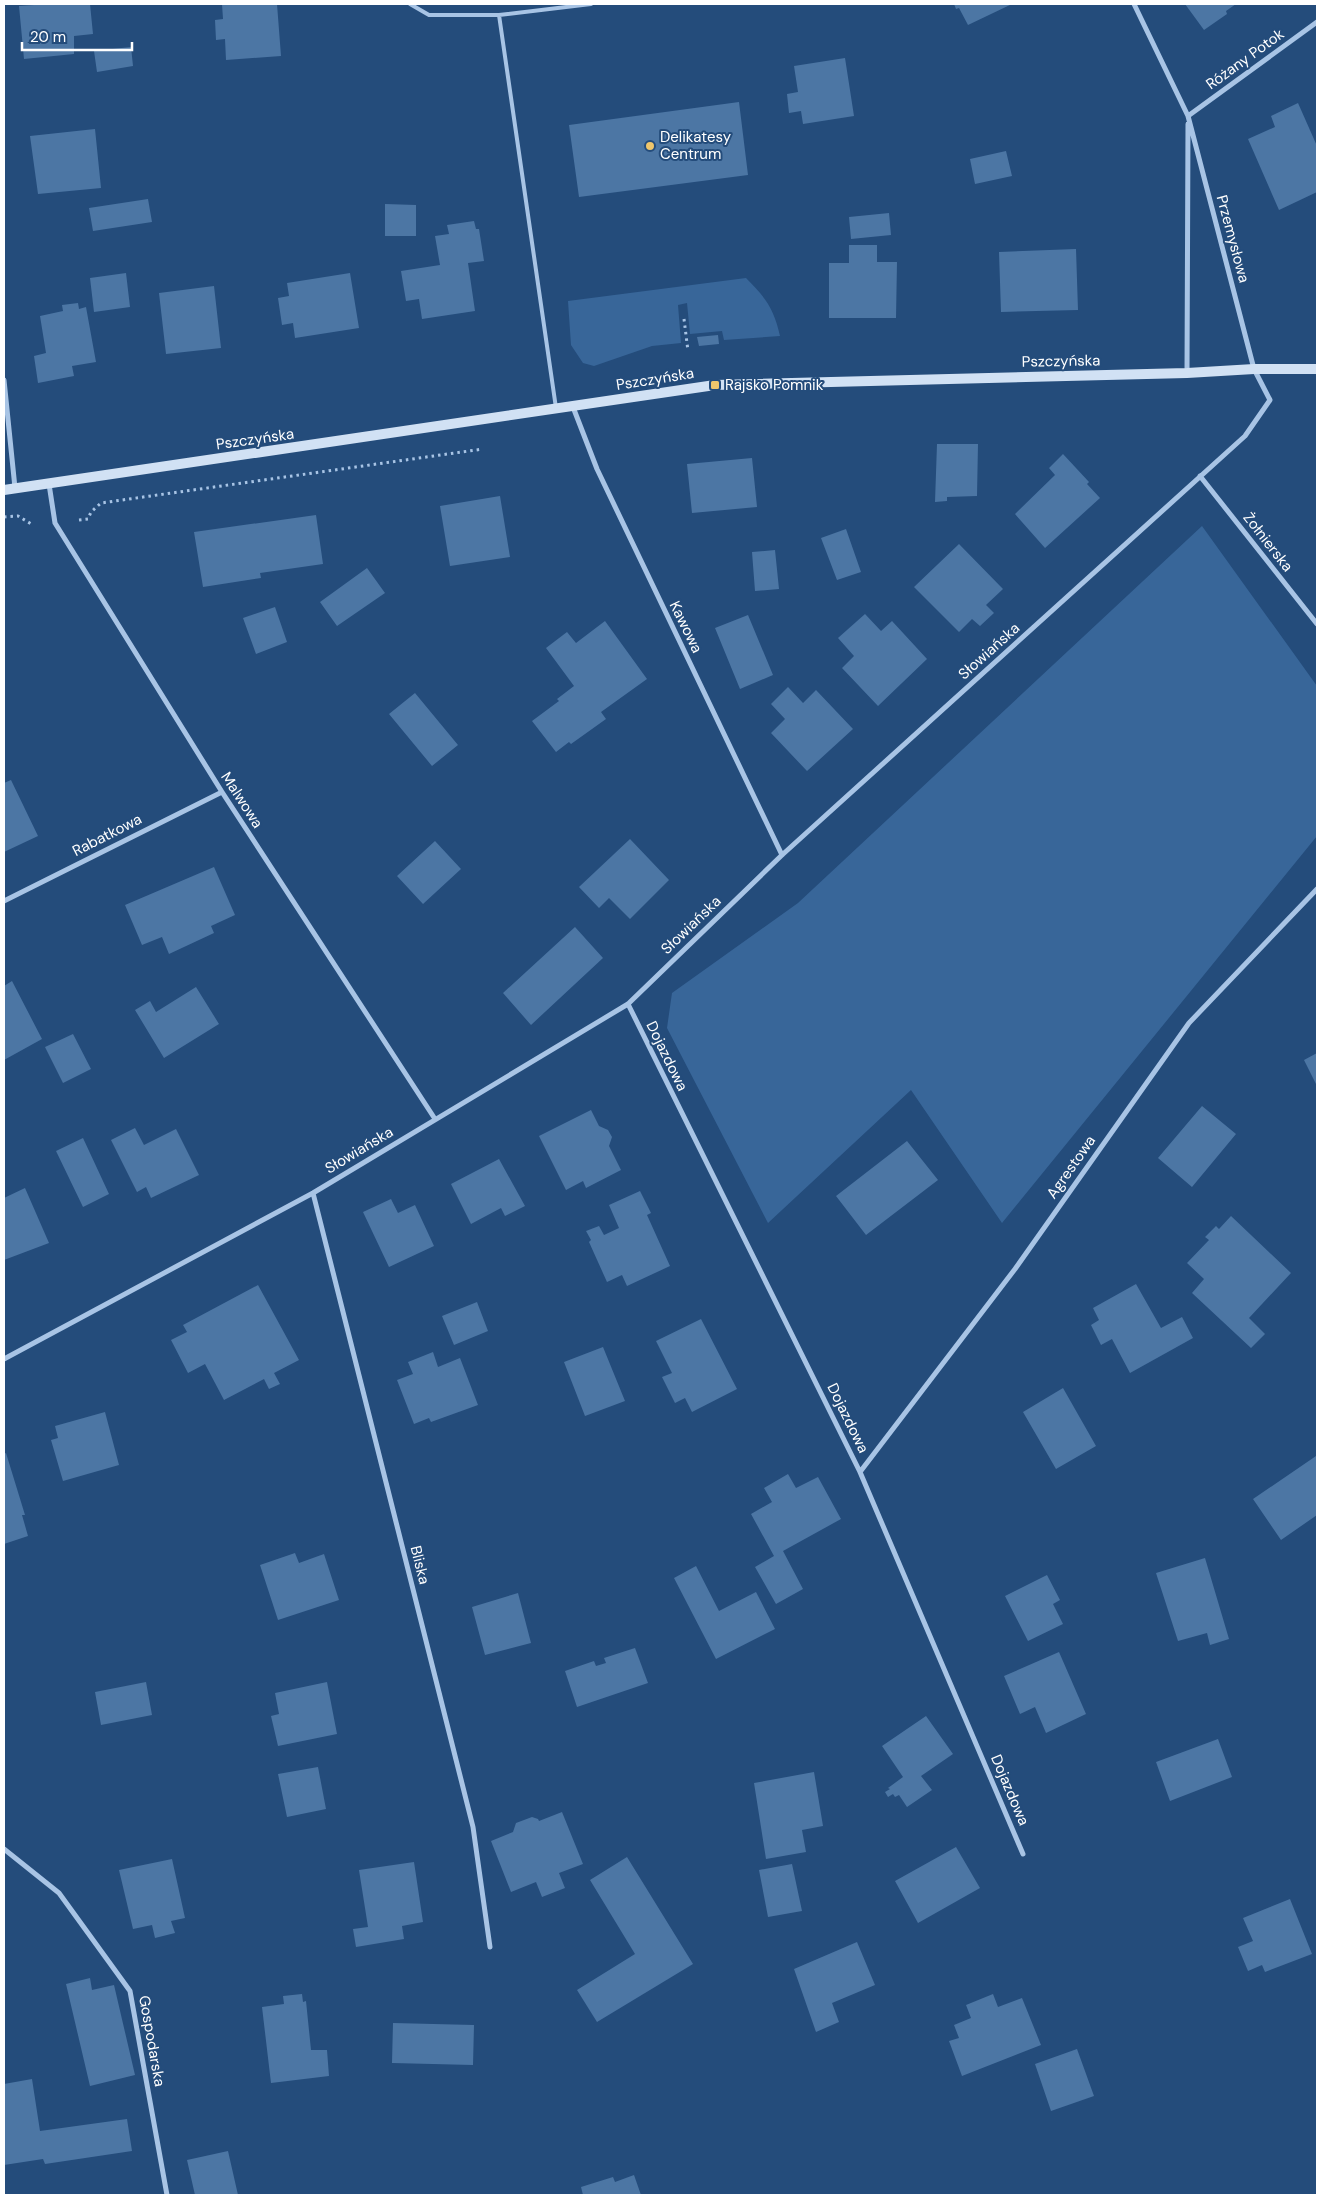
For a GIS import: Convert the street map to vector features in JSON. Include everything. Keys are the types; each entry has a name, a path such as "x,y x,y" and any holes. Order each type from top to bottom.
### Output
{"main road":[{"name":"Pszczyńska","path":"4,490 557,410 715,385 1188,373 1254,369 1317,369"}],"street":[{"name":"Przemysłowa","path":"1134,4 1188,116 1254,369"},
{"name":"Różany Potok","path":"1188,116 1317,22"},
{"name":"Przemysłowa","path":"1188,116 1188,373"},
{"name":"Słowiańska","path":"4,1359 313,1193 628,1004 782,856 1245,436 1270,400 1254,369"},
{"path":"4,380 15,489"},
{"name":"Kawowa","path":"572,407 597,469 782,856"},
{"name":"Żołnierska","path":"1200,476 1317,624"},
{"name":"Malwowa","path":"49,484 55,523 222,792 435,1119"},
{"name":"Rabatkowa","path":"4,901 222,792"},
{"name":"Agrestowa","path":"860,1472 1015,1269 1189,1022 1317,889"},
{"name":"Dojazdowa","path":"628,1004 860,1472 1023,1854"},
{"name":"Bliska","path":"313,1193 473,1827 490,1947"},
{"name":"Gospodarska","path":"4,1850 60,1893 130,1991 168,2195"}],"lane":[{"path":"410,4 430,15 500,15 591,4"},
{"path":"500,15 557,410"}],"path":[{"path":"684,319 688,351"},
{"path":"4,517 18,516 33,525 88,519 91,512 102,503 483,449"}],"shaded area":[{"path":"746,278 768,304 775,318 780,336 724,340 722,331 690,334 687,303 678,305 681,343 652,346 594,366 583,363 571,345 568,301"},
{"path":"1202,526 1317,686 1317,836 1002,1223 911,1090 768,1223 667,1028 672,993 798,903"}],"building":[{"path":"90,4 93,34 74,36 74,54 24,59 19,6"},
{"path":"222,4 277,4 281,56 226,60 225,39 216,40 215,20 223,19"},
{"path":"954,4 1012,4 968,25 959,8 956,9"},
{"path":"1185,4 1236,4 1226,11 1227,14 1204,30"},
{"path":"131,47 133,66 97,72 94,51"},
{"path":"845,58 854,116 803,124 801,111 789,113 787,94 798,92 794,66"},
{"path":"739,102 748,175 579,197 569,125"},
{"path":"1298,103 1317,146 1317,192 1279,210 1248,139 1275,127 1271,116"},
{"path":"95,129 101,188 38,194 30,136"},
{"path":"1006,151 1012,176 975,184 970,159"},
{"path":"148,199 152,222 93,231 89,208"},
{"path":"385,204 416,205 416,236 385,236"},
{"path":"889,213 891,235 851,239 849,217"},
{"path":"474,221 476,229 479,229 484,261 468,263 475,311 422,319 419,299 406,301 401,271 440,265 435,236 449,234 447,225"},
{"path":"849,245 877,245 877,262 897,262 896,318 829,318 829,263 849,263"},
{"path":"1076,249 1078,310 1001,312 999,252"},
{"path":"126,273 130,307 94,312 90,278"},
{"path":"350,273 359,328 295,338 293,323 282,325 278,298 289,296 287,283"},
{"path":"214,286 221,348 166,354 159,293"},
{"path":"78,303 79,309 86,307 96,362 72,366 74,376 38,383 34,356 46,353 40,316 63,311 62,305"},
{"path":"718,335 719,344 699,346 697,337"},
{"path":"937,444 978,444 977,496 947,497 947,501 935,502"},
{"path":"1063,454 1089,482 1087,484 1100,498 1045,548 1015,514 1055,475 1049,468"},
{"path":"752,458 757,507 692,513 687,464"},
{"path":"500,496 510,557 450,566 440,506"},
{"path":"316,515 323,564 260,573 261,578 203,587 194,532"},
{"path":"846,529 861,572 837,580 821,538"},
{"path":"959,544 1003,589 986,605 994,613 980,626 972,619 959,632 914,587"},
{"path":"775,550 779,589 755,591 752,552"},
{"path":"367,568 385,593 337,626 320,602"},
{"path":"275,607 287,642 256,654 243,618"},
{"path":"865,614 881,631 892,621 927,659 878,706 842,668 854,656 838,638"},
{"path":"748,615 773,675 740,689 715,628"},
{"path":"605,621 647,679 601,712 606,719 571,744 569,742 556,752 532,721 559,701 557,699 574,686 546,648 567,632 576,643"},
{"path":"788,687 803,703 816,690 853,729 807,771 771,733 785,719 771,704"},
{"path":"415,693 458,745 432,766 389,714"},
{"path":"11,780 38,836 4,852 4,783"},
{"path":"630,839 669,880 630,919 609,898 599,908 579,887"},
{"path":"435,841 461,869 423,904 397,876"},
{"path":"214,867 235,915 211,926 214,933 169,954 162,937 142,945 125,905"},
{"path":"575,927 603,958 531,1025 503,993"},
{"path":"12,981 42,1039 4,1060 4,986"},
{"path":"196,987 219,1024 164,1058 135,1010 150,1001 156,1012"},
{"path":"73,1034 91,1069 63,1083 45,1047"},
{"path":"1317,1053 1317,1086 1304,1060"},
{"path":"1202,1106 1236,1134 1192,1187 1158,1158"},
{"path":"591,1110 599,1126 608,1130 612,1137 609,1146 621,1170 586,1188 583,1181 566,1190 539,1136"},
{"path":"135,1128 144,1145 176,1129 199,1175 151,1198 146,1187 137,1192 111,1140"},
{"path":"83,1138 109,1194 83,1207 56,1151"},
{"path":"907,1141 938,1180 866,1235 836,1196"},
{"path":"499,1159 525,1206 505,1216 501,1208 471,1224 451,1184"},
{"path":"25,1188 49,1243 4,1260 4,1198"},
{"path":"640,1191 651,1213 647,1215 670,1266 627,1286 622,1275 607,1282 586,1231 599,1226 604,1235 619,1228 609,1205"},
{"path":"391,1199 398,1213 415,1205 434,1246 389,1267 363,1212"},
{"path":"1231,1216 1291,1273 1249,1318 1265,1334 1251,1348 1192,1293 1204,1279 1187,1263 1209,1240 1205,1237 1216,1226 1219,1229"},
{"path":"1136,1284 1161,1328 1182,1317 1193,1338 1130,1373 1112,1339 1101,1345 1091,1325 1099,1320 1093,1308"},
{"path":"258,1285 299,1360 274,1373 280,1384 269,1389 264,1379 224,1400 205,1364 188,1373 171,1340 187,1332 183,1325"},
{"path":"477,1302 488,1331 454,1345 442,1316"},
{"path":"701,1319 737,1389 692,1412 685,1398 675,1403 662,1377 672,1373 656,1341"},
{"path":"603,1347 625,1401 585,1416 564,1362"},
{"path":"433,1352 438,1367 460,1358 478,1405 431,1422 429,1418 414,1424 397,1380 413,1374 408,1362"},
{"path":"1063,1388 1096,1446 1056,1469 1023,1412"},
{"path":"105,1412 119,1465 63,1481 51,1440 58,1438 55,1426"},
{"path":"6,1453 25,1515 22,1515 28,1536 4,1544 4,1454"},
{"path":"1316,1456 1317,1515 1281,1540 1253,1499"},
{"path":"788,1474 796,1488 818,1477 841,1519 783,1551 803,1589 776,1604 755,1567 774,1556 751,1514 772,1502 764,1488"},
{"path":"295,1553 299,1563 324,1554 339,1600 278,1620 260,1565"},
{"path":"1205,1558 1229,1639 1210,1645 1207,1633 1178,1641 1156,1573"},
{"path":"696,1566 719,1611 756,1592 775,1629 716,1659 674,1578"},
{"path":"1047,1575 1060,1600 1053,1604 1063,1624 1028,1641 1005,1596"},
{"path":"518,1593 531,1643 485,1655 472,1607"},
{"path":"635,1648 648,1683 577,1707 565,1671 594,1661 596,1666 606,1663 604,1658"},
{"path":"1059,1652 1086,1714 1046,1733 1035,1707 1020,1714 1004,1676"},
{"path":"146,1682 152,1715 101,1725 95,1692"},
{"path":"327,1682 337,1734 278,1746 271,1716 279,1714 275,1693"},
{"path":"926,1716 953,1754 921,1776 932,1790 907,1807 899,1795 895,1797 893,1794 888,1797 885,1792 903,1777 882,1746"},
{"path":"1218,1739 1232,1777 1170,1801 1156,1762"},
{"path":"318,1767 326,1809 287,1817 278,1774"},
{"path":"814,1772 823,1826 802,1830 806,1852 766,1859 754,1783"},
{"path":"562,1812 583,1864 559,1873 565,1888 542,1897 536,1882 511,1892 491,1841 513,1832 516,1823 532,1817 539,1821"},
{"path":"956,1847 980,1888 918,1923 895,1881"},
{"path":"627,1857 693,1964 597,2022 577,1990 635,1954 590,1880"},
{"path":"172,1859 185,1918 171,1921 175,1933 155,1938 152,1925 133,1929 119,1870"},
{"path":"414,1862 423,1922 402,1926 404,1939 356,1947 353,1929 368,1927 359,1870"},
{"path":"792,1864 802,1911 768,1917 759,1870"},
{"path":"1290,1899 1312,1954 1265,1972 1262,1965 1248,1971 1238,1947 1253,1941 1243,1918"},
{"path":"857,1942 875,1985 832,2003 839,2022 816,2032 794,1969"},
{"path":"90,1978 92,1990 114,1985 135,2075 90,2086 66,1984"},
{"path":"302,1994 303,2002 306,2001 311,2050 327,2050 329,2076 271,2083 262,2007 284,2004 283,1996"},
{"path":"993,1994 998,2007 1022,1998 1041,2045 962,2076 949,2041 959,2038 954,2025 971,2018 966,2005"},
{"path":"393,2023 474,2025 473,2065 392,2063"},
{"path":"1077,2049 1094,2096 1051,2111 1035,2064"},
{"path":"32,2079 40,2131 127,2119 132,2151 45,2164 43,2159 4,2165 4,2084"},
{"path":"228,2151 238,2195 195,2195 187,2160"},
{"path":"634,2175 641,2195 583,2195 581,2187 613,2177 615,2182"}],"place":[{"name":"Delikatesy Centrum","path":"650,146"},
{"name":"Rajsko Pomnik","path":"715,385"}]}
